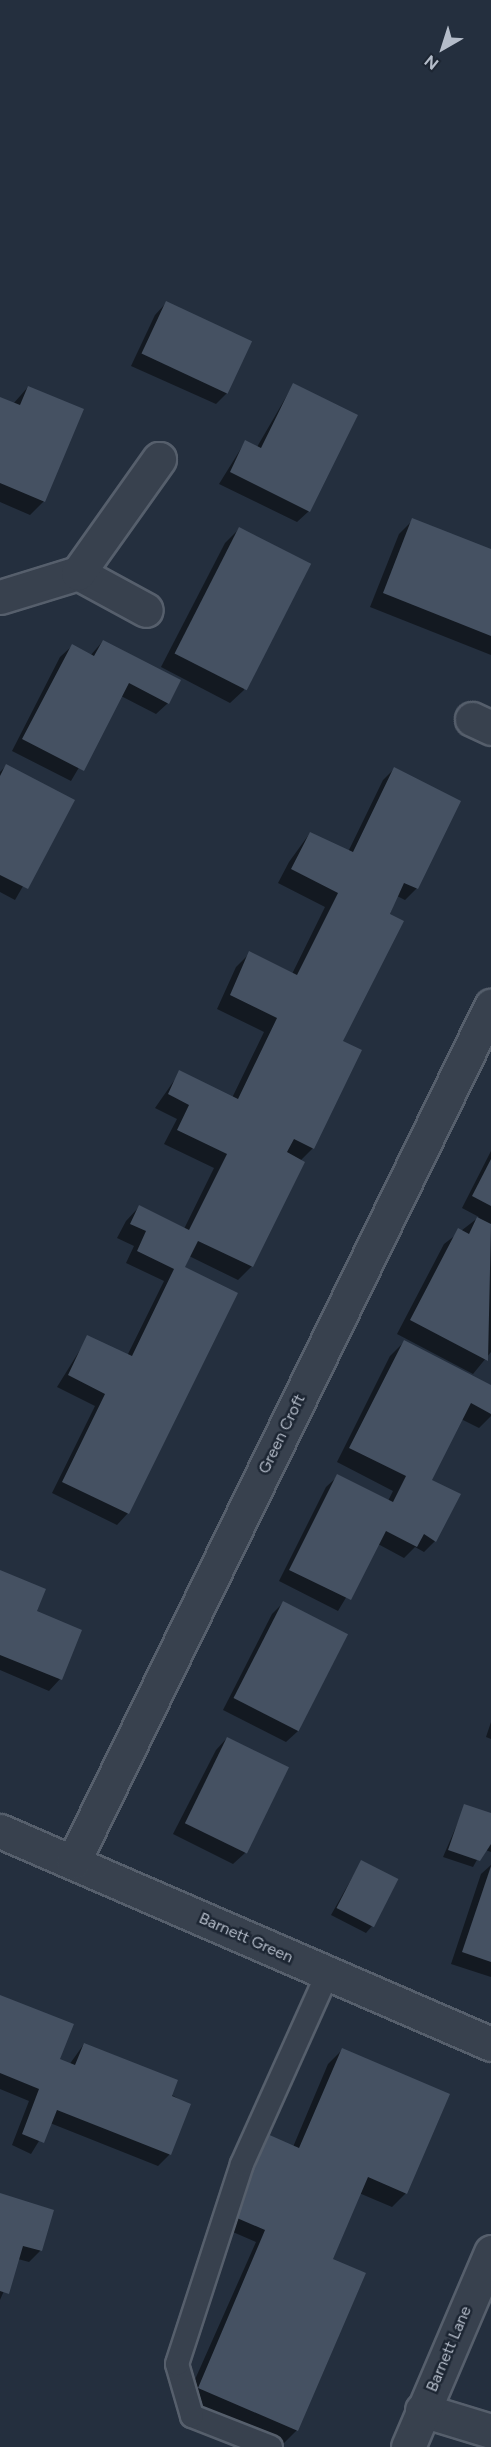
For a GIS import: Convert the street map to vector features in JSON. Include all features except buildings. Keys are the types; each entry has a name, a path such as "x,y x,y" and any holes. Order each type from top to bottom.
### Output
{"street":[{"path":"0,597 78,573 159,459"},
{"path":"78,573 146,610"},
{"name":"Green Croft","path":"73,1862 491,1006"},
{"name":"Barnett Green","path":"0,1831 491,2044"},
{"name":"Barnett Lane","path":"408,2447 491,2252"},
{"path":"422,2410 491,2431"}],"lane":[{"path":"271,2447 192,2416 177,2364 242,2164 328,1973"}]}
